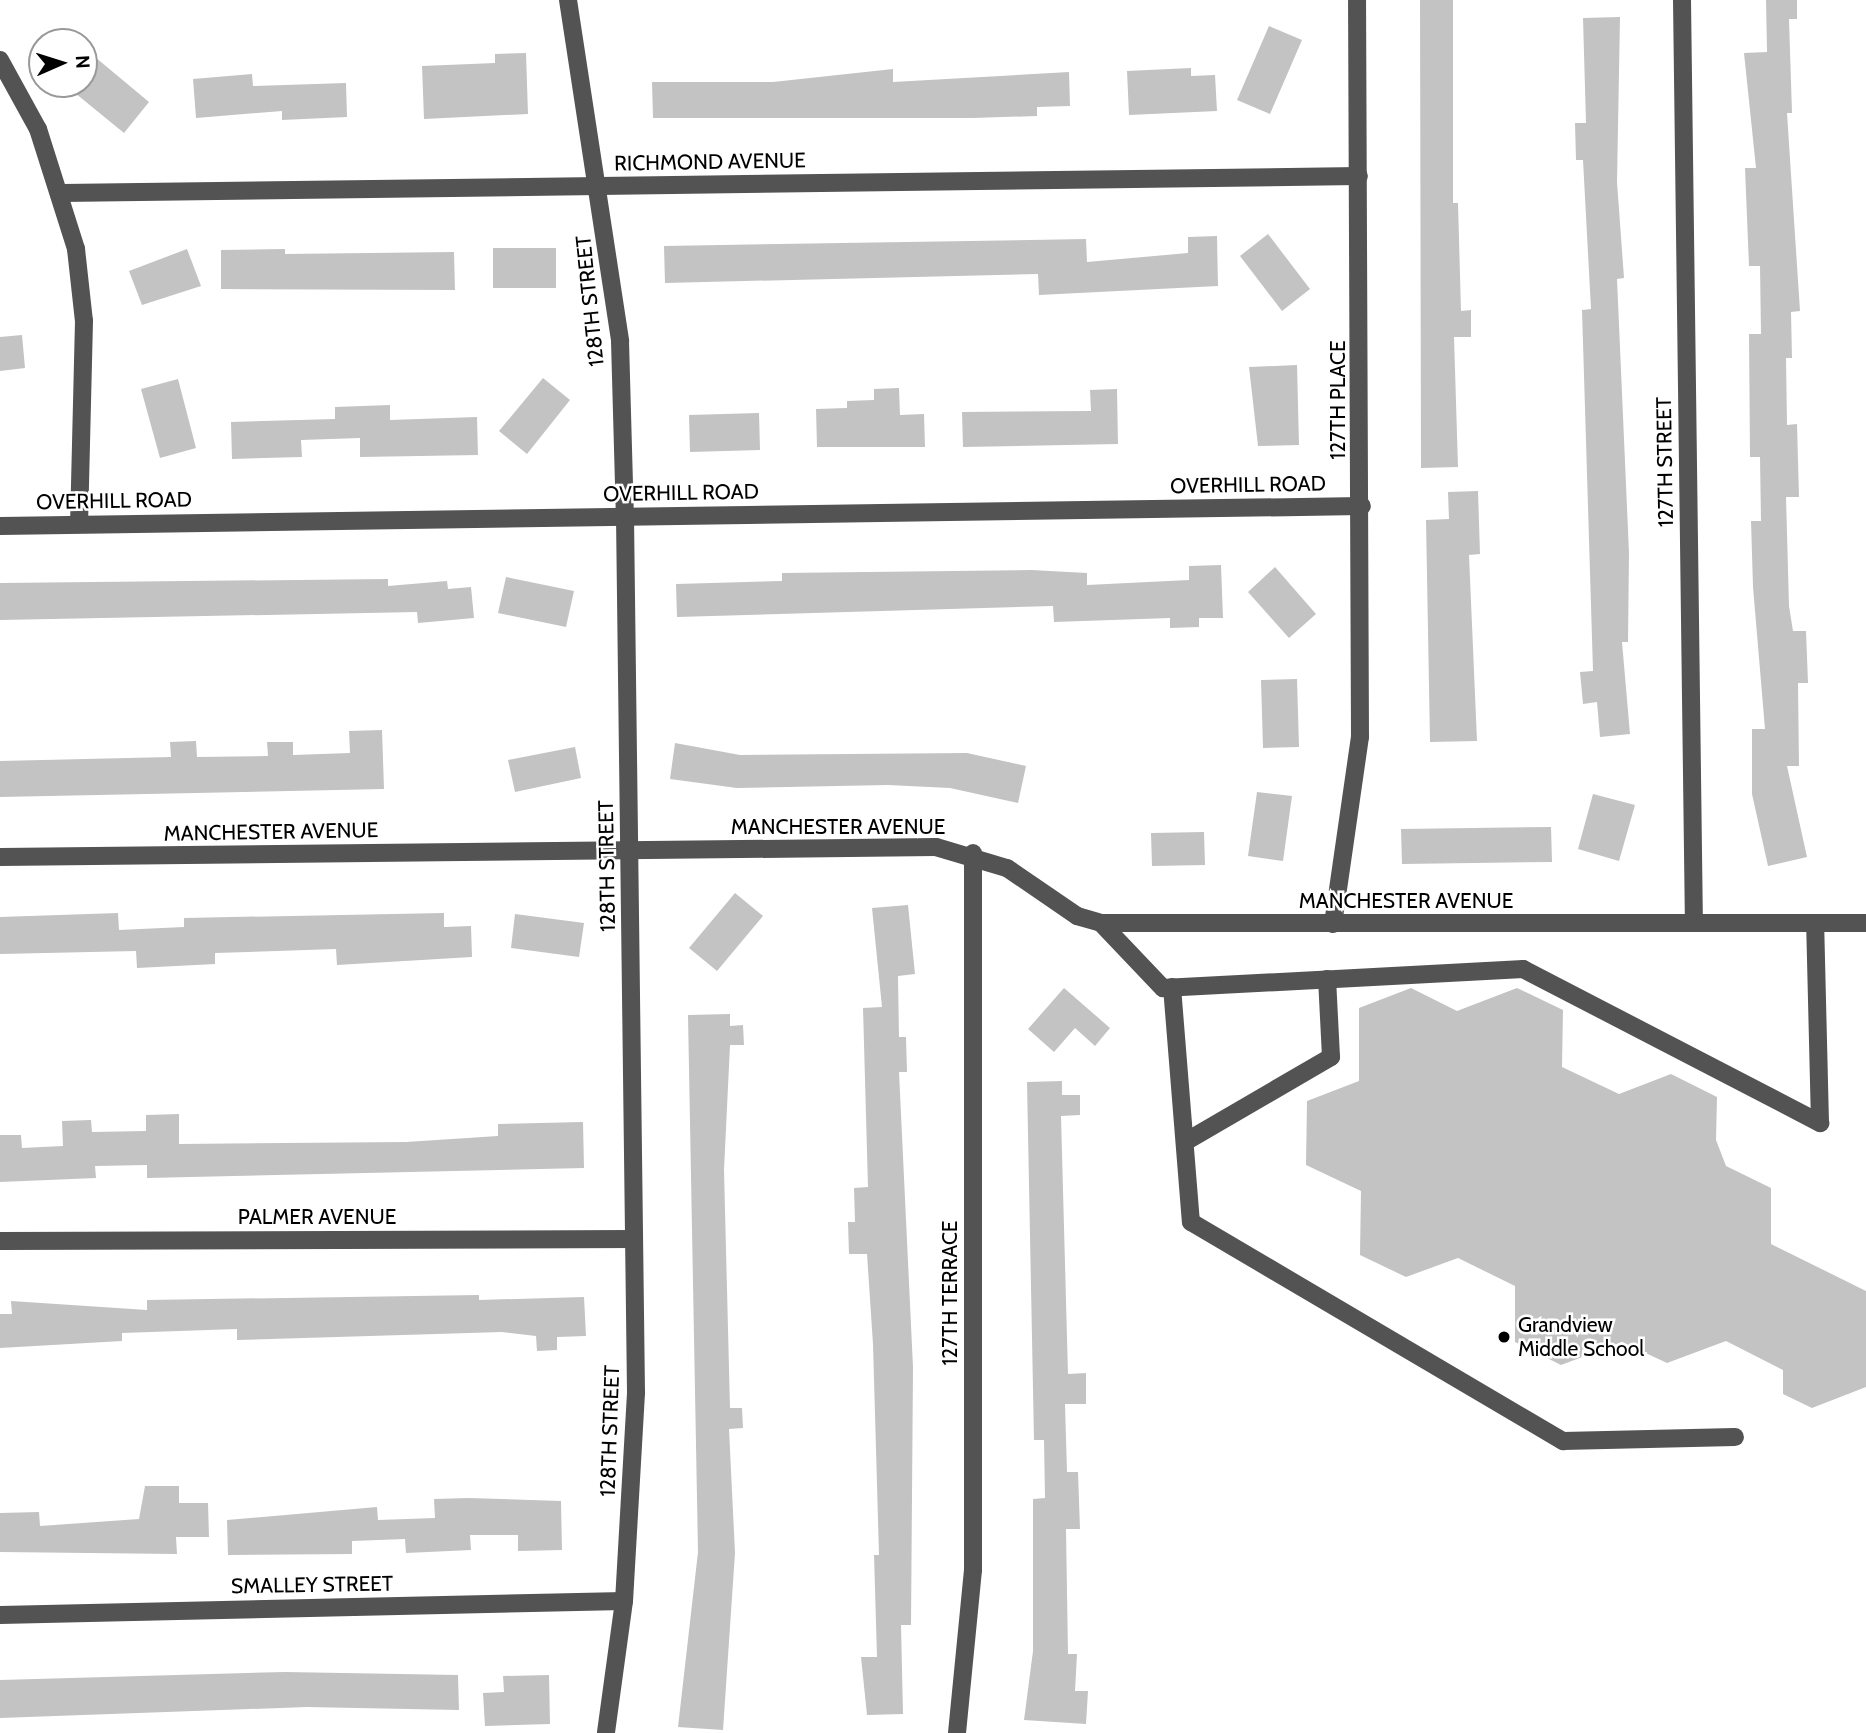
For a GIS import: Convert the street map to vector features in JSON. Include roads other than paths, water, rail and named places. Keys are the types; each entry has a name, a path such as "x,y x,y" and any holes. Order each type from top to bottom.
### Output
{"street":[{"name":"128TH STREET","path":"568,0 600,186 620,341 625,517 636,1393 624,1601 606,1733"},
{"name":"127TH PLACE","path":"1333,925 1360,737 1362,506 1357,0"},
{"name":"127TH STREET","path":"1682,0 1694,923"},
{"path":"0,60 38,129 62,193 84,321 79,524"},
{"name":"RICHMOND AVENUE","path":"62,193 1359,176"},
{"name":"OVERHILL ROAD","path":"0,526 1362,506"},
{"name":"MANCHESTER AVENUE","path":"0,857 936,847 973,853 1077,916 1101,923 1866,923"},
{"name":"127TH TERRACE","path":"957,1733 972,1570 973,853"},
{"path":"1101,923 1163,988 1524,969 1820,1123 1815,923"},
{"path":"1185,1142 1331,1057 1327,979"},
{"path":"1172,987 1191,1222 1563,1441 1735,1437"},
{"name":"PALMER AVENUE","path":"0,1241 634,1239"},
{"name":"SMALLEY STREET","path":"0,1615 624,1601"}],"place":[{"name":"Grandview Middle School","path":"1504,1337"}]}
